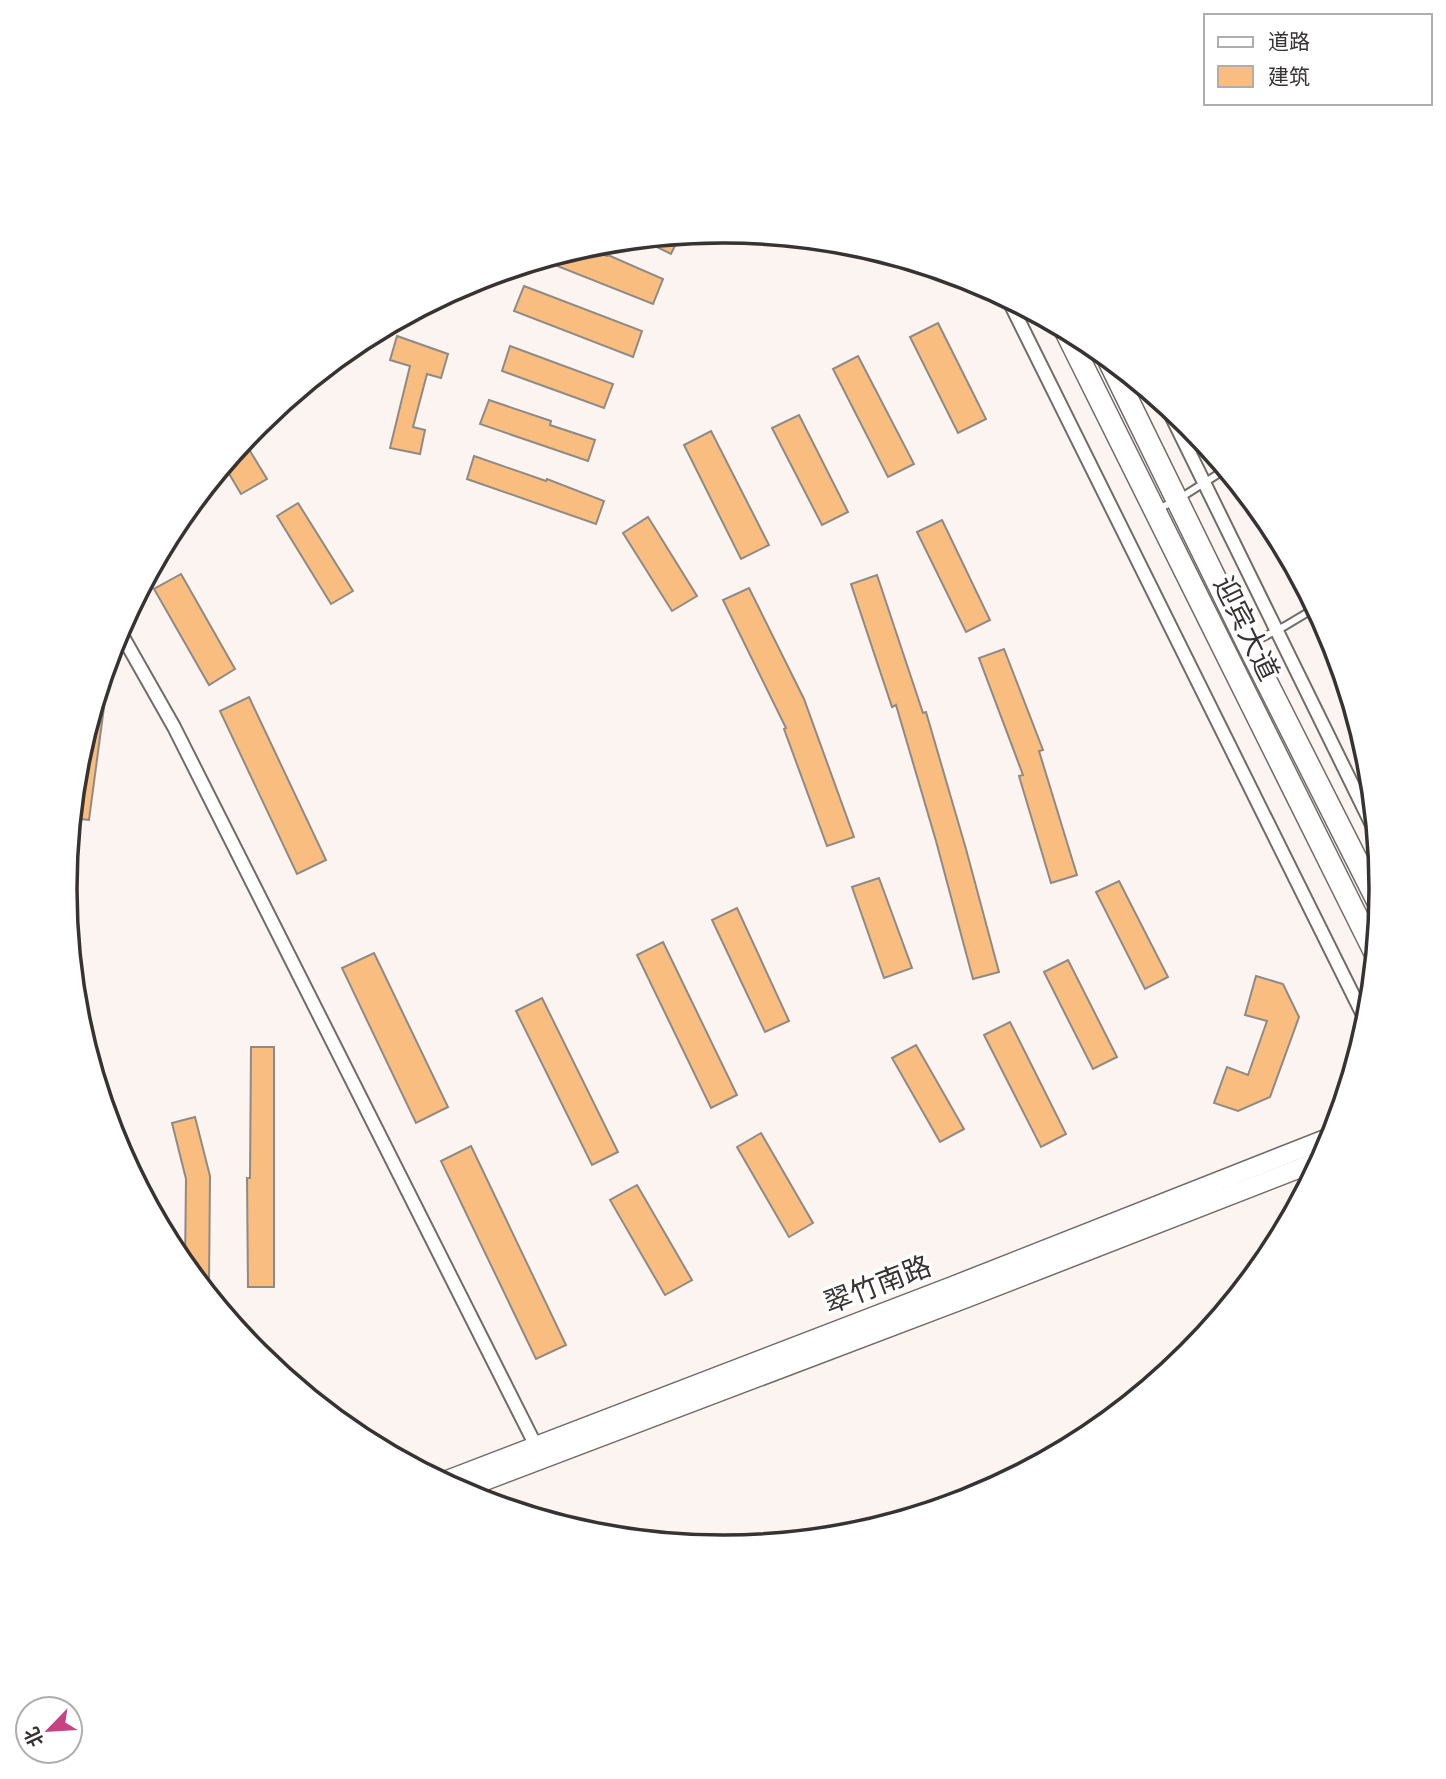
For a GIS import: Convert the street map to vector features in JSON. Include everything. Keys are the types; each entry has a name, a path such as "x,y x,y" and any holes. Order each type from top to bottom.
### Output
{"main road":[{"name":"迎宾大道","path":"1073,347 1367,938"},
{"name":"迎宾大道","path":"1117,378 1369,884"},
{"name":"翠竹南路","path":"455,1477 1318,1142"},
{"name":"翠竹南路","path":"474,1485 926,1314 1306,1166"}],"street":[{"path":"1015,313 1358,1006"},
{"path":"1179,432 1363,808"},
{"path":"126,642 174,727 536,1446"}],"lane":[{"path":"1154,511 1218,474"},
{"path":"1227,657 1306,612"}],"building":[{"path":"675,246 671,254 657,247"},
{"path":"608,255 663,279 653,304 557,266"},
{"path":"524,286 642,331 633,357 514,311"},
{"path":"938,323 986,419 958,433 910,337"},
{"path":"397,336 448,354 441,378 427,374 413,427 425,430 420,454 390,448 410,366 390,360"},
{"path":"510,346 613,384 604,408 502,371"},
{"path":"858,356 914,464 888,477 833,369"},
{"path":"489,400 551,421 550,425 595,440 588,461 480,424"},
{"path":"799,415 848,512 822,525 772,428"},
{"path":"711,431 769,545 741,559 684,445"},
{"path":"250,450 267,479 241,494 229,474"},
{"path":"474,456 546,481 547,479 604,501 596,524 467,479"},
{"path":"298,503 353,591 331,604 277,516"},
{"path":"648,517 697,596 672,611 623,533"},
{"path":"942,520 990,620 966,632 917,532"},
{"path":"181,574 235,669 209,685 154,589"},
{"path":"877,575 923,713 926,712 999,972 973,979 896,705 892,707 851,584"},
{"path":"749,588 804,699 854,837 827,846 784,729 786,728 723,600"},
{"path":"1004,649 1043,750 1039,751 1077,875 1051,883 1019,776 1023,775 979,658"},
{"path":"249,697 326,860 297,874 220,711"},
{"path":"104,704 89,820 81,819 83,805 89,763"},
{"path":"879,878 912,968 884,978 852,887"},
{"path":"1119,881 1168,977 1145,989 1096,892"},
{"path":"737,908 789,1021 765,1032 712,920"},
{"path":"663,942 737,1095 711,1108 637,955"},
{"path":"374,953 448,1107 416,1123 342,968"},
{"path":"1068,960 1117,1057 1093,1069 1044,972"},
{"path":"1256,976 1283,984 1299,1017 1270,1097 1238,1111 1214,1103 1227,1067 1248,1075 1267,1021 1245,1015"},
{"path":"542,998 618,1152 592,1165 516,1011"},
{"path":"1010,1022 1066,1134 1041,1147 984,1035"},
{"path":"916,1045 964,1129 940,1142 892,1058"},
{"path":"251,1047 274,1047 274,1287 248,1287 247,1178 250,1178"},
{"path":"195,1117 210,1176 209,1282 185,1247 186,1179 172,1123"},
{"path":"761,1133 813,1223 789,1237 737,1147"},
{"path":"471,1146 566,1345 536,1359 441,1161"},
{"path":"637,1185 692,1280 665,1295 610,1200"}]}
